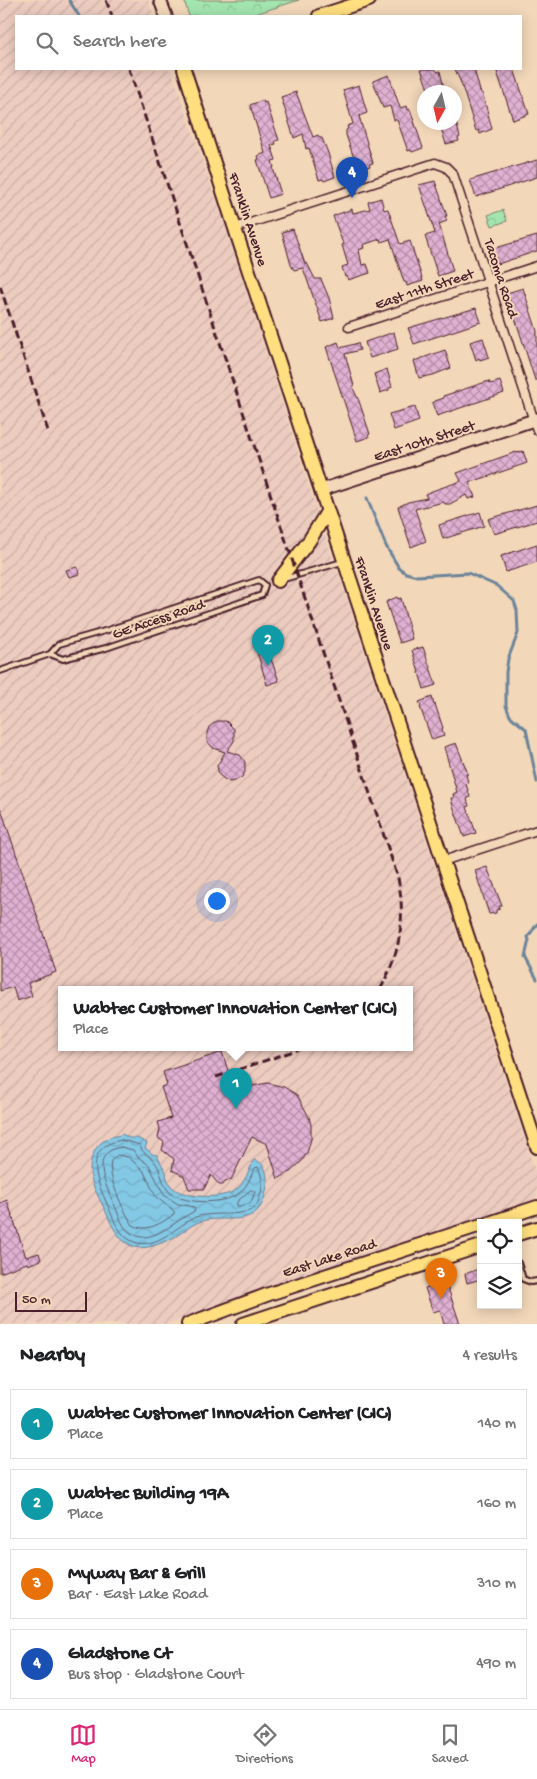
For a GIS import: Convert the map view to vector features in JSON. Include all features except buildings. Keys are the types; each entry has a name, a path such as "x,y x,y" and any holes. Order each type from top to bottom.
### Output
{"main road":[{"path":"322,15 370,0"},
{"name":"Franklin Avenue","path":"184,70 327,512 537,1147"},
{"path":"278,581 313,536 327,512"},
{"path":"501,1219 537,1207"},
{"name":"East Lake Road","path":"194,1323 269,1294 477,1226"},
{"path":"522,1233 537,1228"},
{"path":"243,1324 477,1247"}],"street":[{"path":"160,0 166,15"},
{"name":"Tacoma Road","path":"235,228 435,163 445,166 453,174 536,423"},
{"name":"East 11th Street","path":"349,327 537,266"},
{"name":"East 10th Street","path":"321,490 536,423"},
{"path":"443,861 537,830"}],"lane":[{"name":"GE Access Road","path":"265,585 344,562"},
{"name":"GE Access Road","path":"0,671 50,654 59,644 108,630 259,580 265,585"},
{"name":"GE Access Road","path":"50,654 63,659 106,648 262,595 265,585"},
{"path":"518,1264 524,1279 531,1282 537,1281"}],"shaded area":[{"path":"0,0 148,0 154,15 15,15 15,70 171,70 220,211 329,548 537,1177 537,1197 531,1203 239,1297 168,1324 0,1324"}],"green space":[{"path":"184,0 299,0 252,15 189,15"},
{"path":"503,210 507,221 492,226 488,215"}],"water":[{"path":"122,1134 147,1143 145,1148 154,1155 156,1154 171,1186 183,1193 192,1195 212,1196 230,1193 242,1184 254,1160 260,1163 267,1175 266,1191 261,1206 252,1215 238,1219 202,1221 176,1236 152,1246 142,1248 125,1242 112,1225 90,1175 91,1159 98,1146 106,1139"}],"waterway":[{"path":"69,0 78,15"},
{"path":"367,498 386,546 399,568 406,573 417,576 468,573 497,586 514,601 517,610 518,633 508,659 506,706 510,716 526,729 537,782"},
{"path":"537,924 528,937 525,957 537,979"}],"railway":[{"path":"106,0 112,15"},
{"path":"129,70 398,878 401,908 400,936 392,963 382,986"},
{"path":"0,286 48,431"},
{"path":"216,1077 294,1051"}],"place":[{"name":"Gladstone Ct","path":"352,198"},
{"name":"Wabtec Building 19A","path":"268,666"},
{"name":"Wabtec Customer Innovation Center (CIC)","path":"236,1109"},
{"name":"Myway Bar & Grill","path":"441,1299"}]}
